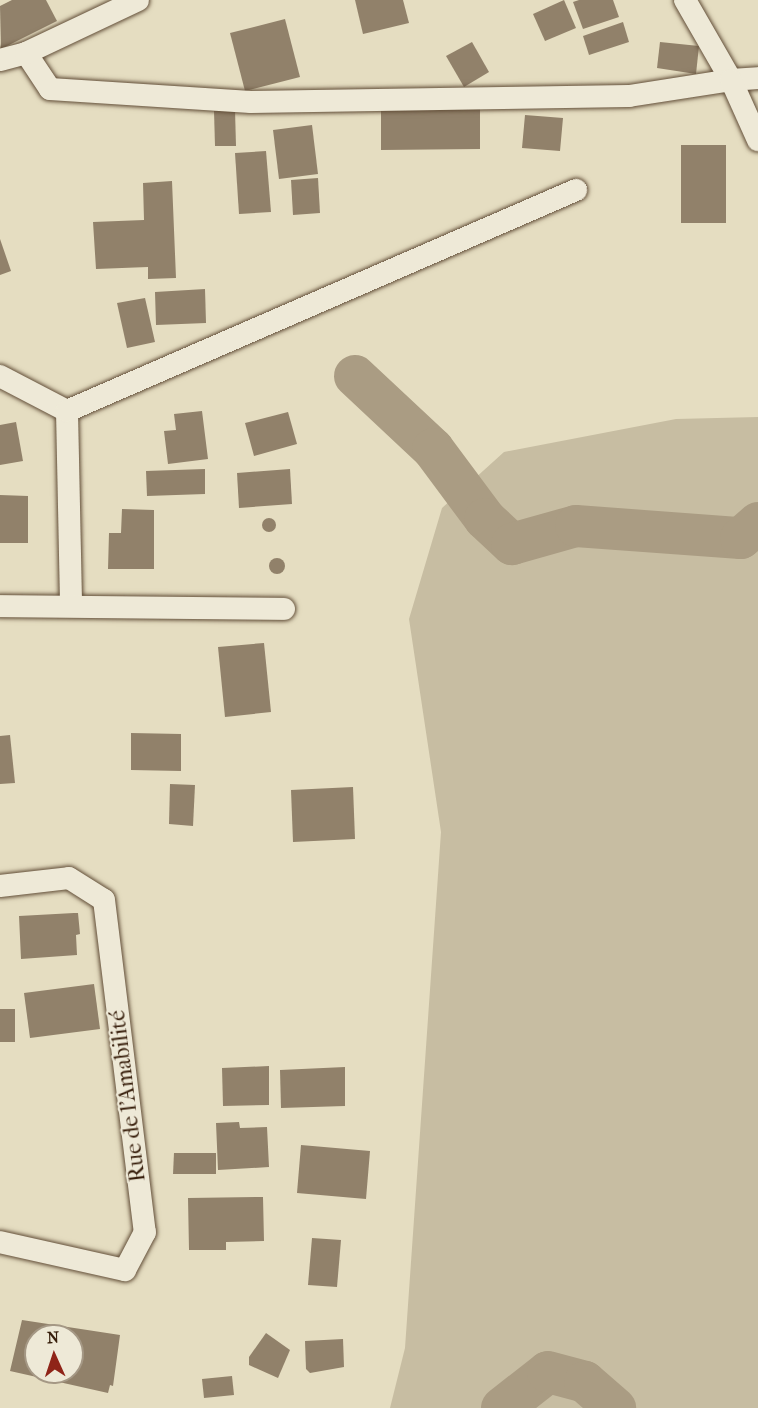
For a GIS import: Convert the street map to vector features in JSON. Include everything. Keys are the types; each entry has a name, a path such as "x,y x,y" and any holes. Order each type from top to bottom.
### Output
{"street":[{"path":"0,60 26,53 138,0"},
{"path":"685,0 731,80 758,140"},
{"path":"26,53 50,89 251,102 628,96 758,78"},
{"path":"67,411 576,190"},
{"path":"0,376 67,411"},
{"path":"67,411 71,605"},
{"path":"0,606 284,609"},
{"name":"Rue de l'Amabilité","path":"0,886 69,878 104,900 145,1232 125,1270 0,1242"}],"shaded area":[{"path":"758,417 758,1408 390,1408 405,1348 441,832 409,619 442,508 504,452 676,419"}],"building":[{"path":"12,0 46,0 57,21 1,49 0,6"},
{"path":"355,0 403,0 409,23 363,34"},
{"path":"564,0 576,28 545,41 533,14"},
{"path":"613,0 619,17 583,29 573,2"},
{"path":"285,19 300,77 245,91 230,33"},
{"path":"623,22 629,42 589,55 583,36"},
{"path":"472,42 489,72 464,87 446,56"},
{"path":"660,42 699,46 696,74 657,68"},
{"path":"381,107 480,107 480,149 381,150"},
{"path":"235,110 236,146 215,146 214,111"},
{"path":"525,115 563,118 560,151 522,148"},
{"path":"312,125 318,174 279,179 273,130"},
{"path":"681,145 726,145 726,223 681,223"},
{"path":"266,151 271,212 239,214 235,153"},
{"path":"318,178 320,213 293,215 291,180"},
{"path":"172,181 176,278 148,279 148,267 96,269 93,222 144,220 143,183"},
{"path":"0,239 11,271 0,275"},
{"path":"205,289 206,323 156,325 155,292"},
{"path":"145,298 155,342 127,348 117,303"},
{"path":"202,411 208,459 168,464 164,431 176,430 174,414"},
{"path":"288,412 297,444 254,456 245,423"},
{"path":"16,422 23,461 0,465 0,425"},
{"path":"205,469 205,494 147,496 146,471"},
{"path":"290,469 292,504 239,508 237,473"},
{"path":"0,495 28,496 28,543 0,543"},
{"path":"122,509 154,510 154,569 108,569 109,533 121,533"},
{"path":"266,518 272,518 276,525 272,532 266,532 262,528 262,522"},
{"path":"277,558 283,560 285,566 283,572 277,574 271,572 269,566 271,560"},
{"path":"264,643 271,712 225,717 218,647"},
{"path":"131,733 181,734 181,771 131,770"},
{"path":"10,735 15,783 0,784 0,736"},
{"path":"170,784 195,785 193,826 169,824"},
{"path":"353,787 355,839 293,842 291,790"},
{"path":"78,913 80,934 76,935 77,955 21,959 19,916"},
{"path":"94,984 100,1029 30,1038 24,993"},
{"path":"0,1009 15,1009 15,1042 0,1042"},
{"path":"269,1066 269,1105 223,1106 222,1068"},
{"path":"345,1067 345,1106 281,1108 280,1070"},
{"path":"239,1122 240,1128 267,1127 269,1167 218,1170 216,1123"},
{"path":"301,1145 370,1151 366,1199 297,1193"},
{"path":"174,1153 216,1153 216,1174 173,1174"},
{"path":"263,1197 264,1241 226,1242 226,1250 189,1250 188,1198"},
{"path":"312,1238 341,1240 337,1287 308,1285"},
{"path":"22,1320 48,1324 24,1324 24,1374 10,1371"},
{"path":"84,1329 120,1335 113,1386 110,1385 108,1393 68,1384 84,1384"},
{"path":"266,1333 290,1350 278,1378 249,1365 249,1357"},
{"path":"343,1339 344,1367 310,1373 306,1369 305,1341"},
{"path":"232,1376 234,1395 204,1398 202,1379"}],"waterway":[{"path":"355,376 433,449 485,519 512,544 576,526 741,538 758,523"},
{"path":"502,1408 548,1372 585,1382 615,1408"}]}
